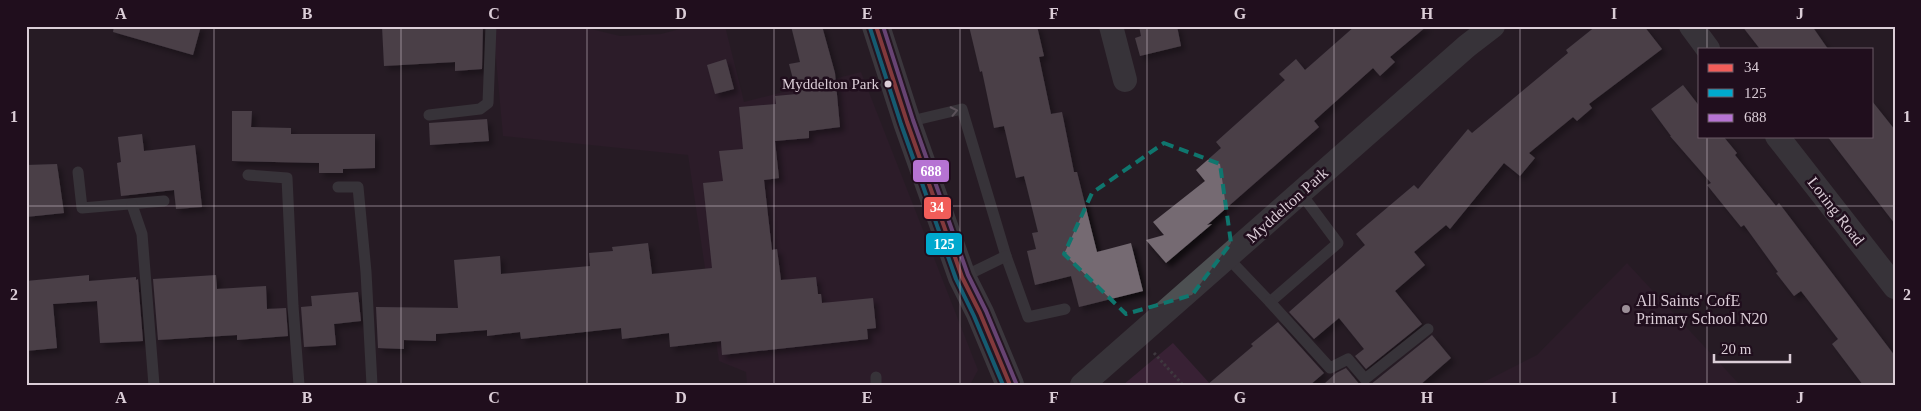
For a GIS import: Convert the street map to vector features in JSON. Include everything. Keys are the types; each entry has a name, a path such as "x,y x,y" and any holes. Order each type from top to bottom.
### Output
{"main road":[{"path":"876,26 907,122 962,277 980,313 1010,385"}],"street":[{"path":"1111,26 1124,80"},
{"name":"Myddelton Park","path":"1082,385 1467,46 1493,26"},
{"path":"1691,26 1707,48"},
{"name":"Loring Road","path":"1779,138 1895,287"}],"lane":[{"path":"429,115 480,109 488,103 490,26"},
{"path":"907,122 962,109 1006,256 1028,317 1065,309"},
{"path":"78,172 82,208 164,201"},
{"path":"248,175 288,178 293,306 299,385"},
{"path":"338,187 358,187 366,272 372,385"},
{"path":"1270,302 1338,243 1300,192"},
{"path":"132,205 142,234 154,385"},
{"path":"962,277 1006,256"},
{"path":"1228,258 1330,368 1348,359 1365,379 1428,329"}],"path":[{"path":"1138,337 1183,385"}],"highlighted area":[{"path":"1164,143 1220,164 1231,243 1192,295 1126,314 1064,254 1092,193"}],"shaded area":[{"path":"493,26 579,26 620,36 661,34 691,26 725,26 744,102 861,72 978,370 970,385 747,385 746,372 719,361 688,155 503,136"},
{"name":"All Saints' CofE Primary School N20","path":"1627,263 1740,385 1478,385 1537,355"},
{"path":"1173,343 1211,385 1123,385"}],"building":[{"path":"114,26 201,26 193,55 113,32"},
{"path":"382,26 483,26 482,69 455,71 455,62 384,66"},
{"path":"791,26 822,26 835,73 840,127 809,131 809,138 775,141 779,178 764,180 772,250 777,249 781,280 816,277 818,294 821,294 822,303 873,298 876,328 867,329 868,339 722,355 721,341 670,347 669,333 622,339 621,328 521,339 520,332 487,336 487,330 436,334 436,341 404,340 404,349 378,348 376,307 458,308 454,260 500,256 501,274 590,266 589,253 613,251 612,247 648,243 652,274 712,268 703,183 723,181 719,151 743,149 739,107 776,104 775,96 797,94 789,64 800,62"},
{"path":"969,26 1037,26 1044,56 1039,57 1051,114 1062,112 1074,172 1077,172 1097,252 1131,243 1143,291 1079,307 1071,276 1035,285 1027,251 1036,249 1032,233 1038,232 1024,176 1016,178 1004,126 994,128 982,71 980,72"},
{"path":"1139,26 1177,26 1181,46 1140,56 1135,38 1141,36"},
{"path":"1355,26 1427,26 1390,57 1395,62 1380,76 1373,68 1314,121 1319,127 1166,263 1146,240 1164,235 1153,222 1205,181 1196,170 1221,148 1216,142 1285,80 1279,74 1296,59 1305,70"},
{"path":"1596,26 1644,26 1662,49 1589,104 1592,108 1577,121 1573,117 1529,153 1535,158 1520,176 1504,163 1450,229 1446,225 1414,252 1425,265 1395,291 1422,324 1366,369 1355,356 1364,349 1339,318 1314,339 1289,312 1365,245 1356,234 1414,185 1418,189 1468,129 1472,133 1568,53 1566,50"},
{"path":"1742,26 1812,26 1827,48 1759,48"},
{"path":"726,59 734,89 715,94 707,65"},
{"path":"1683,85 1698,104 1698,138 1725,138 1737,153 1735,155 1776,206 1779,203 1895,356 1895,385 1863,385 1832,344 1838,339 1801,291 1794,296 1744,225 1741,227 1707,185 1711,183 1670,136 1651,109"},
{"path":"1874,104 1895,130 1895,224 1829,138 1874,138"},
{"path":"232,111 252,111 251,127 291,128 291,134 375,134 375,168 343,169 343,173 319,173 319,163 232,161"},
{"path":"487,119 489,141 430,145 429,123"},
{"path":"142,134 144,151 195,145 202,207 176,209 174,190 121,196 117,163 121,162 118,137"},
{"path":"57,164 64,213 26,217 26,165"},
{"path":"89,275 89,281 136,277 136,280 138,279 143,341 100,343 97,301 53,304 57,348 26,351 26,281"},
{"path":"216,275 217,289 266,286 267,309 286,308 288,336 237,340 237,335 158,340 153,279"},
{"path":"358,292 361,321 334,324 336,345 304,347 301,307 312,306 311,296"},
{"path":"1278,322 1324,373 1310,385 1207,385 1253,346 1251,344"},
{"path":"1432,335 1451,358 1420,385 1370,385"},
{"path":"1346,368 1360,385 1323,385 1336,373"}],"transit line":[{"name":"34","path":"876,26 907,122 962,277 980,313 1010,385"},
{"name":"688","path":"883,26 913,120 968,275 986,311 1016,383"},
{"name":"125","path":"870,28 901,124 956,279 1003,385"}],"place":[{"name":"Myddelton Park","path":"888,84"},
{"name":"All Saints' CofE Primary School N20","path":"1626,309"}]}
